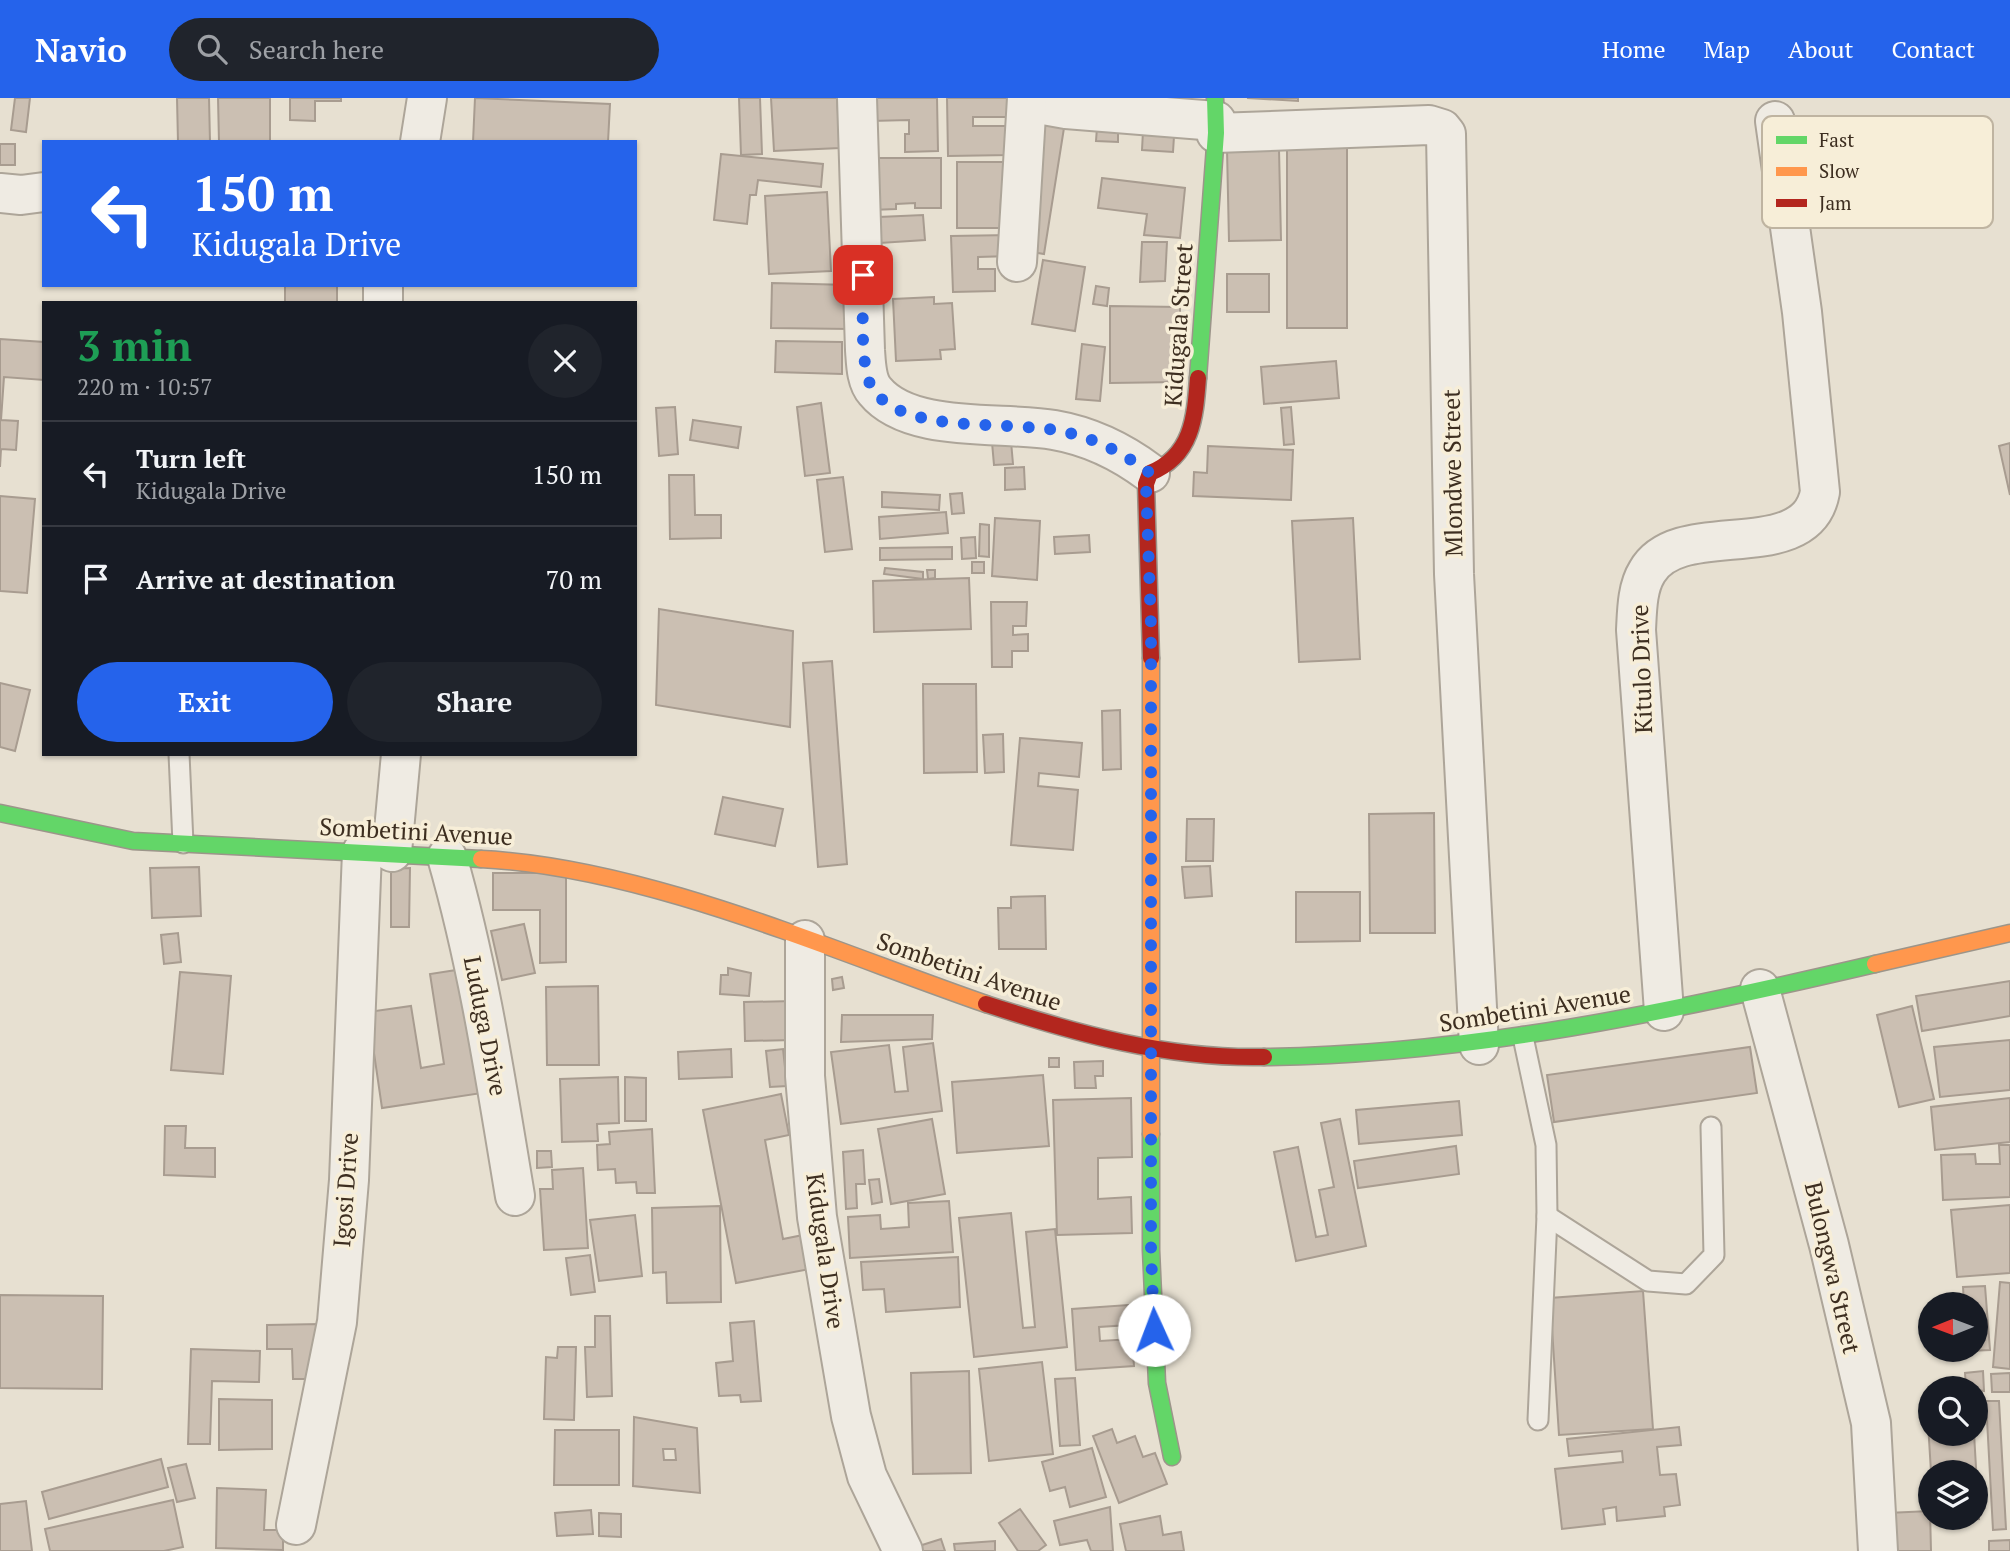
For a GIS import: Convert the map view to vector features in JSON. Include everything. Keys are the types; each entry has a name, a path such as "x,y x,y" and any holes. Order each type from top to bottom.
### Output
{"street":[{"path":"420,140 428,98"},
{"path":"857,98 865,350 867,372 874,391 896,408 920,418 1054,430 1096,441 1150,473 1146,485 1151,626 1151,1250 1157,1383 1172,1457"},
{"path":"1017,262 1027,100 1066,109 1216,117"},
{"name":"Kidugala Street","path":"1150,473 1172,463 1195,420 1216,117"},
{"name":"Mlondwe Street","path":"1216,117 1429,125 1443,129 1446,134 1454,574 1479,1045"},
{"path":"0,193 21,195 42,192"},
{"name":"Kitulo Drive","path":"1664,1011 1636,630 1638,600 1647,571 1663,556 1693,545 1782,533 1802,526 1817,509 1820,492 1802,312 1790,228"},
{"name":"Igosi Drive","path":"296,1525 337,1322 377,852 401,756"},
{"name":"Sombetini Avenue","path":"0,813 134,841 522,860 580,870 805,940 996,1010 1151,1051 1257,1058 1389,1054 1479,1045 1664,1011 2010,933"},
{"name":"Luduga Drive","path":"447,857 461,904 490,1044 515,1196"},
{"name":"Kidugala Drive","path":"805,940 805,1076 817,1217 851,1416 867,1476 903,1551"},
{"name":"Bulongwa Street","path":"1760,989 1829,1245 1871,1423 1878,1551"}],"lane":[{"path":"179,756 183,844"},
{"path":"1523,1037 1546,1145 1547,1216 1538,1420"},
{"path":"1547,1216 1647,1281 1686,1284 1714,1255 1712,1127"}],"building":[{"path":"15,98 30,98 26,132 11,130"},
{"path":"177,98 209,98 210,140 178,140"},
{"path":"218,98 270,98 270,140 219,140"},
{"path":"290,98 341,98 341,101 315,101 315,121 290,120"},
{"path":"475,98 610,104 608,140 473,140"},
{"path":"739,98 760,98 762,154 741,155"},
{"path":"771,98 837,98 840,148 774,151"},
{"path":"871,98 937,98 938,151 905,152 905,134 909,134 909,120 871,121"},
{"path":"947,98 1013,98 1013,117 973,117 973,126 1010,126 1010,155 948,156"},
{"path":"1247,98 1298,98 1298,101"},
{"path":"1099,100 1176,105 1173,152 1142,150 1143,131 1118,129 1118,142 1096,141"},
{"path":"1039,104 1067,109 1044,254 1015,249"},
{"path":"1287,142 1347,143 1347,328 1287,328"},
{"path":"0,144 15,144 15,165 0,165"},
{"path":"1227,149 1279,149 1281,240 1229,241"},
{"path":"721,154 823,164 821,187 758,180 756,195 750,195 747,224 714,220"},
{"path":"863,158 941,158 941,208 915,208 915,203 896,204 896,209 871,210"},
{"path":"957,162 1011,162 1010,198 1001,197 1000,228 957,228"},
{"path":"1102,178 1185,188 1180,238 1144,235 1147,214 1098,208"},
{"path":"827,192 831,271 769,274 765,196"},
{"path":"923,215 925,240 880,243 879,217"},
{"path":"1010,235 1011,256 978,257 978,269 995,269 995,291 953,292 951,236"},
{"path":"1142,242 1167,242 1165,281 1140,282"},
{"path":"1043,260 1085,267 1075,331 1032,324"},
{"path":"1227,274 1269,274 1269,312 1227,312"},
{"path":"772,283 850,285 850,329 771,328"},
{"path":"1096,286 1109,288 1107,306 1093,304"},
{"path":"285,287 337,287 337,301 285,301"},
{"path":"934,297 934,304 952,303 955,349 940,350 941,359 896,361 893,299"},
{"path":"1110,306 1180,307 1180,382 1110,383"},
{"path":"0,339 42,342 42,380 4,377 1,420 18,421 16,450 1,449 0,467"},
{"path":"776,341 842,342 842,374 775,372"},
{"path":"1082,344 1105,347 1100,401 1076,399"},
{"path":"1336,361 1339,398 1264,404 1261,367"},
{"path":"821,403 830,473 805,476 797,407"},
{"path":"675,407 678,454 659,456 656,408"},
{"path":"1291,407 1294,444 1284,445 1281,408"},
{"path":"693,420 741,427 738,448 690,440"},
{"path":"1010,430 1013,464 994,465 991,431"},
{"path":"2010,443 2010,495 1999,446"},
{"path":"1208,446 1293,450 1291,500 1193,496 1194,472 1207,473"},
{"path":"1024,467 1025,489 1005,490 1005,468"},
{"path":"669,475 694,475 695,515 721,515 721,538 670,539"},
{"path":"843,477 852,549 825,552 817,480"},
{"path":"882,492 940,495 939,510 882,507"},
{"path":"962,493 964,513 952,514 950,494"},
{"path":"0,496 35,499 27,593 0,591"},
{"path":"946,512 948,533 880,539 879,517"},
{"path":"995,518 1040,521 1037,580 992,576"},
{"path":"1353,518 1360,659 1299,662 1292,521"},
{"path":"980,524 989,525 989,557 979,556"},
{"path":"1089,535 1090,552 1055,554 1054,537"},
{"path":"975,537 976,558 962,559 961,538"},
{"path":"952,547 952,559 880,560 880,548"},
{"path":"972,562 984,562 984,573 972,573"},
{"path":"885,568 923,572 923,579 884,574"},
{"path":"927,570 935,570 935,578 928,579"},
{"path":"969,578 971,629 874,632 873,581"},
{"path":"991,602 1027,602 1026,626 1013,626 1013,635 1028,634 1028,651 1012,651 1012,667 992,667"},
{"path":"659,609 793,631 790,727 656,705"},
{"path":"832,661 847,864 818,867 803,663"},
{"path":"0,683 30,690 15,751 0,747"},
{"path":"923,684 976,684 977,772 924,773"},
{"path":"1120,710 1121,769 1103,770 1102,711"},
{"path":"1003,734 1004,772 985,773 983,735"},
{"path":"1020,738 1082,743 1079,777 1039,773 1038,786 1078,790 1073,850 1011,845"},
{"path":"723,797 783,809 775,846 715,834"},
{"path":"1434,813 1435,933 1370,933 1369,814"},
{"path":"1187,819 1214,819 1213,861 1186,861"},
{"path":"1210,866 1212,896 1185,898 1182,867"},
{"path":"199,867 201,916 152,918 150,868"},
{"path":"410,868 409,927 391,927 391,869"},
{"path":"493,873 566,873 566,962 540,963 540,910 493,910"},
{"path":"1296,892 1360,892 1360,941 1296,942"},
{"path":"1045,896 1046,949 999,949 998,908 1011,908 1011,897"},
{"path":"524,924 535,973 502,980 491,931"},
{"path":"178,933 181,962 164,964 161,935"},
{"path":"728,968 751,973 749,996 720,994 721,975 728,975"},
{"path":"463,969 482,1093 382,1108 368,1012 411,1006 421,1068 444,1064 430,974"},
{"path":"180,972 231,976 223,1074 171,1070"},
{"path":"842,977 844,988 833,990 832,979"},
{"path":"2010,981 2010,1016 1922,1031 1916,996"},
{"path":"598,986 599,1065 547,1065 546,987"},
{"path":"794,1001 794,1040 745,1041 744,1002"},
{"path":"1912,1006 1934,1099 1899,1107 1877,1015"},
{"path":"842,1015 933,1015 932,1039 841,1042"},
{"path":"2010,1040 2010,1090 1940,1097 1934,1047"},
{"path":"933,1043 942,1111 841,1124 831,1052 889,1045 895,1092 908,1091 903,1047"},
{"path":"1750,1047 1757,1093 1554,1122 1547,1075"},
{"path":"731,1049 732,1077 679,1079 678,1052"},
{"path":"783,1049 787,1086 770,1087 766,1051"},
{"path":"1049,1058 1059,1058 1059,1067 1049,1067"},
{"path":"1103,1061 1103,1076 1095,1076 1096,1088 1075,1088 1074,1062"},
{"path":"1043,1075 1049,1146 957,1153 952,1082"},
{"path":"618,1077 619,1123 597,1124 598,1141 562,1142 560,1079"},
{"path":"625,1077 646,1078 646,1121 625,1121"},
{"path":"781,1094 789,1135 765,1140 783,1239 808,1234 815,1268 736,1283 703,1110"},
{"path":"1131,1098 1132,1157 1098,1158 1098,1199 1131,1197 1132,1233 1057,1235 1053,1100"},
{"path":"2010,1098 2010,1142 1935,1150 1931,1107"},
{"path":"1459,1101 1462,1135 1359,1144 1356,1110"},
{"path":"932,1119 945,1194 891,1204 878,1129"},
{"path":"1340,1119 1366,1246 1296,1261 1274,1152 1298,1147 1316,1237 1328,1235 1319,1190 1334,1187 1321,1123"},
{"path":"165,1126 186,1126 185,1148 215,1148 215,1177 164,1175"},
{"path":"652,1129 655,1193 637,1193 636,1182 616,1183 615,1169 598,1170 597,1145 610,1144 609,1132"},
{"path":"1999,1145 2010,1145 2010,1197 1943,1200 1941,1155 1975,1154 1976,1164 2000,1164"},
{"path":"1456,1146 1459,1174 1358,1188 1354,1161"},
{"path":"863,1150 865,1184 856,1184 857,1208 846,1209 843,1152"},
{"path":"537,1151 551,1151 552,1167 537,1168"},
{"path":"583,1168 588,1248 544,1250 540,1189 553,1189 552,1170"},
{"path":"879,1179 882,1202 872,1204 869,1180"},
{"path":"949,1201 953,1252 850,1258 848,1217 880,1215 881,1229 909,1227 908,1203"},
{"path":"2010,1205 2010,1273 1957,1277 1951,1210"},
{"path":"720,1206 721,1302 667,1303 666,1272 653,1273 652,1208"},
{"path":"1011,1213 1023,1328 1035,1327 1026,1232 1055,1229 1067,1347 974,1357 959,1218"},
{"path":"635,1215 642,1276 599,1281 590,1220"},
{"path":"590,1255 595,1292 571,1295 566,1258"},
{"path":"958,1257 960,1307 886,1312 884,1289 863,1290 861,1262"},
{"path":"2000,1282 2010,1283 2010,1369 1993,1367"},
{"path":"1985,1286 1985,1292 1963,1292 1963,1287"},
{"path":"1643,1291 1653,1429 1559,1435 1550,1298"},
{"path":"0,1295 103,1296 102,1389 0,1388"},
{"path":"1128,1305 1129,1325 1099,1327 1100,1341 1132,1339 1134,1366 1076,1370 1072,1309"},
{"path":"595,1316 610,1316 612,1396 587,1397 585,1347 595,1347"},
{"path":"754,1321 761,1401 741,1402 740,1395 719,1396 716,1363 733,1361 730,1323"},
{"path":"320,1324 321,1379 293,1379 292,1349 267,1349 267,1325"},
{"path":"558,1347 576,1347 574,1420 544,1419 546,1357 557,1358"},
{"path":"191,1349 260,1351 259,1382 212,1381 210,1444 188,1444"},
{"path":"1042,1362 1053,1454 989,1461 979,1369"},
{"path":"969,1371 971,1473 913,1474 911,1373"},
{"path":"1983,1371 1983,1376 1965,1376 1965,1373"},
{"path":"2010,1373 2010,1392 1992,1392 1991,1374"},
{"path":"1075,1378 1080,1445 1060,1446 1055,1379"},
{"path":"219,1399 272,1400 272,1449 219,1450"},
{"path":"1988,1401 1999,1401 2006,1529 1993,1530"},
{"path":"634,1417 697,1428 700,1493 633,1486","holes":["663,1449 675,1449 676,1460 664,1460"]},
{"path":"1679,1427 1681,1445 1657,1447 1660,1475 1676,1474 1680,1505 1664,1507 1665,1516 1617,1521 1616,1507 1603,1509 1605,1524 1562,1529 1555,1469 1623,1462 1622,1451 1569,1456 1567,1439"},
{"path":"1112,1429 1117,1443 1135,1436 1143,1457 1155,1453 1167,1484 1119,1503 1093,1436"},
{"path":"555,1430 619,1430 619,1485 554,1485"},
{"path":"1929,1446 1975,1446 1976,1460 1930,1460"},
{"path":"1092,1448 1106,1497 1070,1507 1065,1487 1050,1491 1042,1462"},
{"path":"161,1459 168,1487 49,1519 42,1492"},
{"path":"186,1464 195,1498 177,1502 168,1468"},
{"path":"217,1488 266,1490 264,1530 283,1530 283,1550 216,1548"},
{"path":"173,1500 183,1547 164,1551 50,1551 45,1529"},
{"path":"26,1501 32,1551 0,1551 0,1504"},
{"path":"1110,1507 1113,1551 1091,1551 1087,1540 1060,1545 1054,1521"},
{"path":"1020,1509 1046,1545 1038,1551 1018,1551 999,1523"},
{"path":"591,1510 593,1534 557,1536 555,1513"},
{"path":"1918,1512 1918,1530 1930,1530 1931,1551 1888,1551 1887,1513"},
{"path":"599,1513 621,1514 621,1537 599,1536"},
{"path":"1160,1516 1163,1535 1181,1532 1184,1551 1126,1551 1120,1524"},
{"path":"941,1539 945,1551 920,1551 919,1546"},
{"path":"2010,1540 2010,1551 1989,1551 1989,1541"},
{"path":"995,1541 995,1551 955,1551 954,1544"}],"traffic: fast":[{"path":"1198,378 1216,133 1215,98"},
{"path":"0,813 133,841 481,859"},
{"path":"1264,1057 1419,1048 1495,1039 1648,1014 1875,964"},
{"path":"1151,1134 1151,1250 1157,1383 1172,1457"}],"traffic: slow":[{"path":"1151,658 1151,1134"},
{"path":"481,859 543,865 607,877 672,894 801,936 986,1004"},
{"path":"1875,964 2010,933"}],"traffic: jam":[{"path":"1151,658 1146,484 1150,473 1175,457 1189,434 1198,378"},
{"path":"986,1004 1089,1034 1158,1049 1228,1057 1264,1057"}],"route":[{"path":"863,275 867,372 874,391 896,408 920,418 1054,430 1096,441 1131,459 1150,473 1146,485 1151,626 1151,1250 1154,1330"}]}
